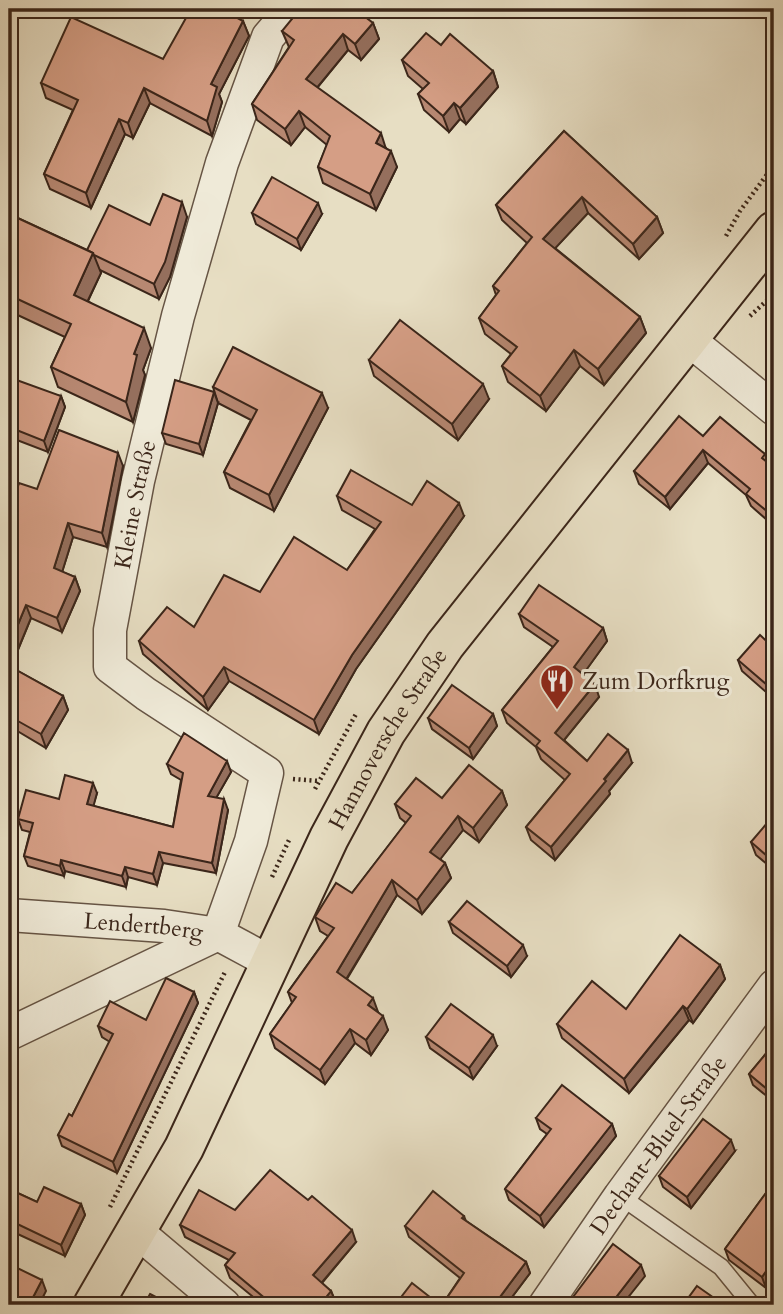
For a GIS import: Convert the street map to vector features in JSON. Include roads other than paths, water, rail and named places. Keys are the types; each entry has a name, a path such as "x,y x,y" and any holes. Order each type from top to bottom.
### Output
{"main road":[{"name":"Hannoversche Straße","path":"93,1305 184,1148 329,838 386,732 445,645 774,231"}],"street":[{"name":"Kleine Straße","path":"218,934 251,841 267,773 146,694 110,667 110,630 138,481 196,252 222,163 268,37 292,9"},
{"path":"688,340 774,410"},
{"name":"Lendertberg","path":"9,915 164,926 218,934 270,962"},
{"path":"9,1034 218,934"},
{"name":"Dechant-Bluel-Straße","path":"545,1305 620,1196 774,986"},
{"path":"135,1230 223,1305"}],"lane":[{"path":"620,1196 721,1267 752,1305"}],"place":[{"name":"Zum Dorfkrug","path":"557,711"}]}
